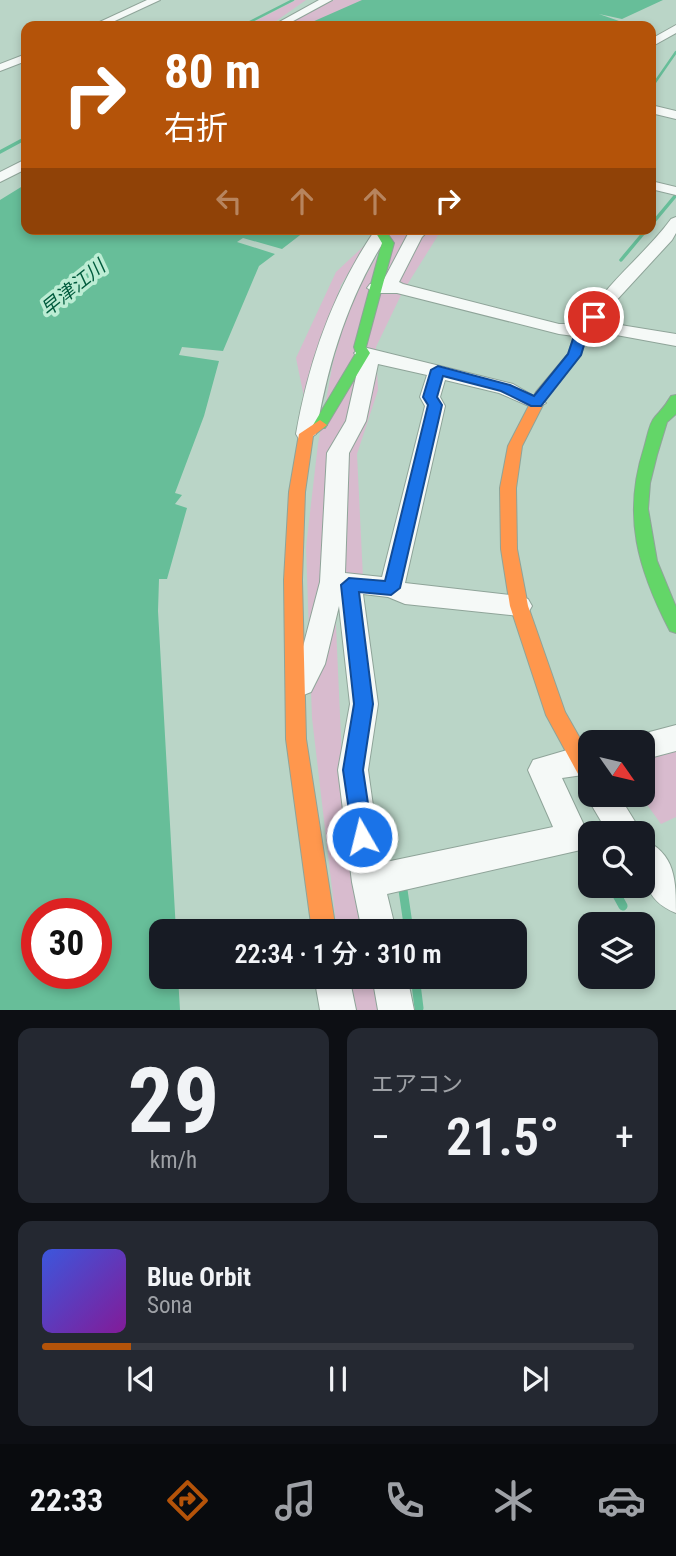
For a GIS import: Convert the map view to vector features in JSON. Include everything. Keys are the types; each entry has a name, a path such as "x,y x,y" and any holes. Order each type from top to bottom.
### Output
{"street":[{"path":"107,21 155,0"},
{"path":"292,18 310,0"},
{"path":"286,21 327,0"},
{"path":"656,41 676,28"},
{"path":"656,50 669,46"},
{"path":"0,68 21,59"},
{"path":"656,110 676,115"},
{"path":"0,162 21,153"},
{"path":"0,178 21,166"},
{"path":"656,186 676,191"},
{"path":"578,752 556,715 519,606 509,549 508,488 515,446 536,402 575,355 586,329 614,291 646,264 662,229"},
{"path":"322,919 296,739 293,580 297,492 320,367 345,296 365,256 380,235"},
{"path":"385,235 388,243 360,347 366,355 506,388 536,402"},
{"path":"397,288 390,283 416,235"},
{"path":"376,288 397,288 559,329 629,330 676,340"},
{"path":"306,435 324,423 366,355"},
{"path":"366,355 356,421 338,453 341,583 364,704 353,770 368,882 376,919"},
{"path":"391,588 435,405 430,397 438,370"},
{"path":"676,399 668,416 661,419 640,503 644,538 654,576 676,625"},
{"path":"295,696 313,664 341,583"},
{"path":"341,583 391,588 405,594 519,606"},
{"path":"655,744 676,738"},
{"path":"368,882 574,838 543,770 574,761 578,763"},
{"path":"655,870 676,897"},
{"path":"334,989 338,1010"},
{"path":"392,989 396,1010"}],"shaded area":[{"path":"296,0 306,0 276,21 256,21"},
{"path":"334,0 370,0 322,21 292,21"},
{"path":"390,235 438,235 402,293 376,347 378,390 357,454 363,578 335,604 343,782 371,919 336,919 312,718 306,547 318,444 333,362 351,299"},
{"path":"367,243 341,285 304,397 296,358 336,272"},
{"path":"676,742 676,817 661,824 649,807 655,807 655,748"},
{"path":"350,989 385,989 389,1010 354,1010"}],"water":[{"path":"362,0 663,0 622,19 599,14 619,21 314,21"},
{"name":"早津江川","path":"21,187 21,235 300,235 282,249 243,238 237,242 275,254 259,266 223,351 182,347 179,355 219,361 204,416 175,493 182,495 175,504 187,508 167,579 159,579 158,611 175,919 149,919 149,989 179,989 180,1010 0,1010 0,200"}],"waterway":[{"path":"252,21 293,0"},
{"path":"656,81 676,52"},
{"path":"0,152 21,141"},
{"path":"656,219 676,195"},
{"path":"621,260 642,235"},
{"path":"403,890 407,919"},
{"path":"619,898 623,906"},
{"path":"417,989 419,1008"}],"traffic: fast":[{"path":"320,425 363,353 360,347 388,243 382,235"},
{"path":"676,399 668,416 661,419 644,473 640,509 649,561 676,626"}],"traffic: slow":[{"path":"578,754 556,715 519,606 509,549 508,488 515,446 543,392 574,355 582,330"},
{"path":"320,425 306,434 297,492 293,580 296,739 322,919"}],"route":[{"path":"362,837 353,770 364,704 349,585 391,588 401,557 417,472 435,405 430,397 438,370 506,388 536,402 575,355 582,330 590,328 594,317"}]}
